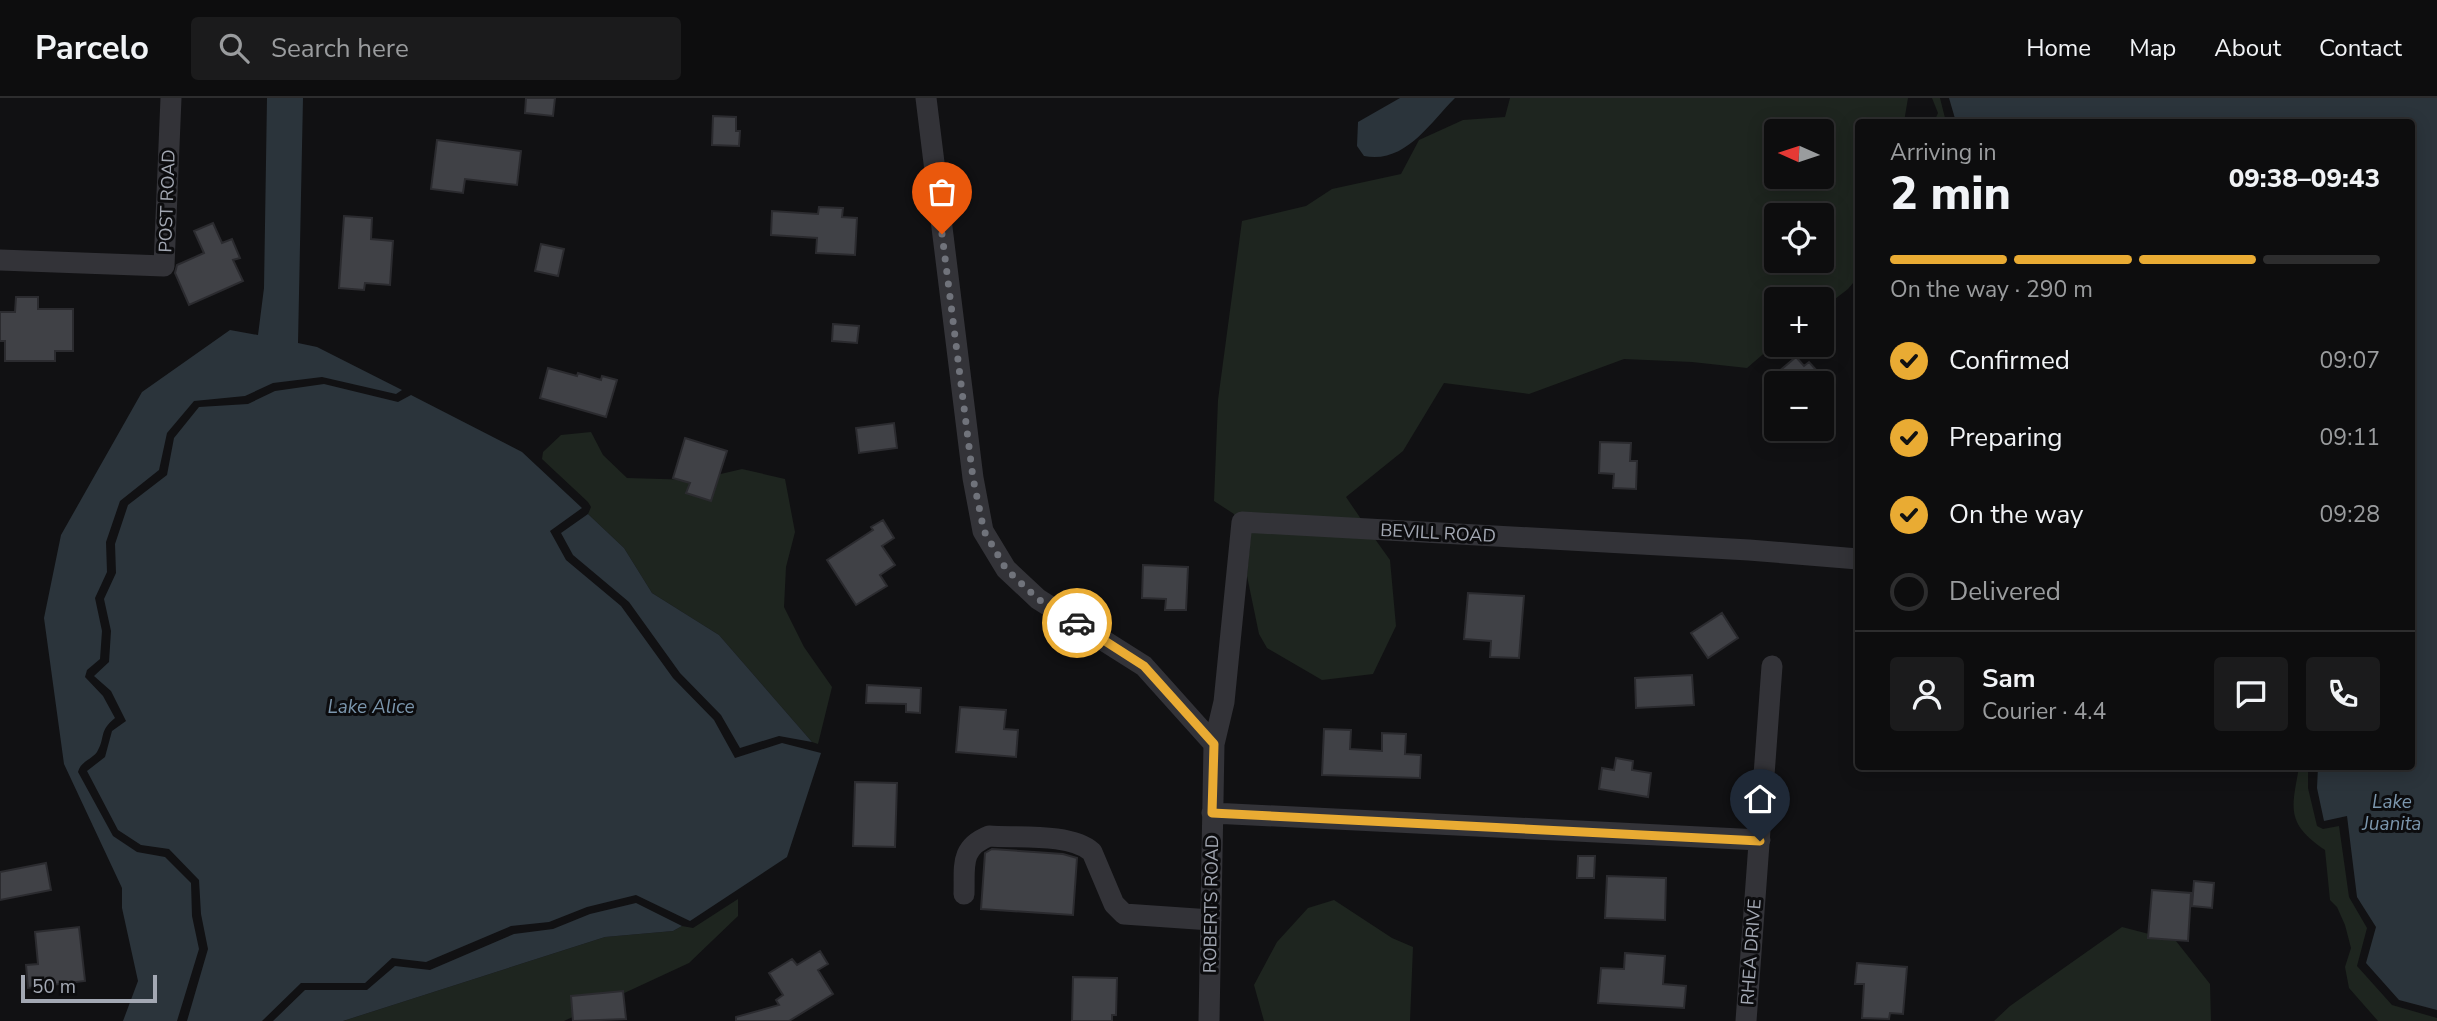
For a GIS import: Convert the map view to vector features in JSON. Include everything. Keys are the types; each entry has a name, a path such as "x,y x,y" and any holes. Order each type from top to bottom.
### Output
{"street":[{"name":"POST ROAD","path":"0,260 164,266 171,98"},
{"path":"926,98 973,478 984,531 1006,569 1038,599 1144,666 1214,744"},
{"name":"BEVILL ROAD","path":"1214,744 1224,702 1242,522 1749,550 1855,559"},
{"name":"RHEA DRIVE","path":"1746,1021 1772,666"},
{"name":"ROBERTS ROAD","path":"1209,1021 1214,744"},
{"path":"1212,813 1760,841"},
{"path":"964,894 965,858 967,852 979,840 989,836 1068,841 1092,852 1114,904 1124,914 1211,920"}],"shaded area":[{"path":"1510,98 1908,98 1904,119 1855,119 1855,281 1834,300 1834,287 1764,287 1764,353 1747,368 1624,359 1529,394 1444,383 1403,451 1346,497 1361,519 1235,518 1234,514 1214,501 1218,400 1242,221 1306,206 1332,189 1401,174 1419,140 1463,120 1505,117"},
{"path":"1932,98 1940,98 1945,119 1935,119 1938,113"},
{"path":"591,432 603,455 627,478 695,480 742,469 785,479 795,532 786,567 784,607 804,647 832,687 818,744 812,742 719,635 652,593 624,548 588,514 591,507 588,502 542,459 543,452 561,435"},
{"path":"1251,532 1375,539 1390,560 1396,626 1373,674 1322,680 1267,648 1259,634 1247,576"},
{"path":"2298,770 2308,770 2308,788 2317,826 2323,829 2339,826 2349,897 2367,928 2357,966 2392,1005 2437,1018 2437,1021 2378,1021 2349,988 2345,967 2351,948 2345,925 2337,907 2330,900 2325,850 2297,823 2294,793"},
{"path":"738,899 738,916 689,963 564,1021 343,1021 605,937 673,931 682,926 693,928"},
{"path":"1334,900 1392,938 1413,947 1410,1021 1264,1021 1254,985 1277,942 1308,908"},
{"path":"2122,927 2176,941 2210,984 2211,1021 1994,1021 2010,1006"}],"water":[{"path":"267,98 303,98 298,343 317,347 402,390 396,394 322,377 273,383 245,396 194,401 167,433 159,470 120,501 106,542 107,572 95,598 102,631 100,659 87,670 85,677 103,696 115,718 104,731 97,752 81,765 78,772 113,836 137,852 165,857 191,883 192,916 199,949 177,1021 123,1021 138,981 122,908 122,888 64,764 44,618 61,535 142,392 230,330 258,335 264,288"},
{"path":"1400,98 1455,98 1426,130 1404,148 1379,157 1364,156 1357,146 1358,122"},
{"name":"Lake Juanita","path":"1949,98 2437,98 2437,1010 2399,1000 2366,963 2376,927 2357,897 2347,816 2324,821 2317,788 2318,770 2415,770 2415,119 1955,119"},
{"name":"Lake Alice","path":"324,384 398,402 411,395 522,452 582,508 550,531 566,560 621,606 673,678 714,720 735,758 782,743 821,753 787,857 690,921 636,895 587,907 549,922 511,926 426,962 392,958 365,983 301,983 262,1021 187,1021 208,949 201,914 199,880 169,849 141,845 118,830 87,771 105,757 112,731 126,721 111,691 94,676 109,662 111,631 104,599 116,573 115,544 128,505 167,475 174,438 199,407 248,404 275,391"},
{"path":"588,514 624,548 652,593 719,635 812,742 779,736 740,748 721,715 680,673 629,602 573,555 561,533"},
{"path":"636,903 682,926 673,931 605,937 343,1021 273,1021 305,990 367,990 395,966 430,970 514,934 553,929 590,914"}],"building":[{"path":"526,98 555,98 553,116 525,113"},
{"path":"713,116 736,117 736,131 740,131 739,146 712,145"},
{"path":"437,140 521,151 517,185 465,179 463,193 431,189"},
{"path":"819,207 843,208 842,217 857,218 855,255 816,253 817,238 771,235 772,211 818,214"},
{"path":"344,216 372,218 371,239 393,241 390,285 365,283 364,290 339,288"},
{"path":"213,223 222,243 232,239 240,258 233,260 243,281 189,305 175,273 177,265 204,253 194,231"},
{"path":"541,244 564,249 558,276 535,271"},
{"path":"16,297 38,297 38,309 73,309 73,351 55,351 55,361 5,361 5,341 0,341 0,312 15,312"},
{"path":"833,324 859,326 857,343 832,341"},
{"path":"1796,357 1804,366 1809,362 1817,371 1779,371"},
{"path":"548,368 577,376 578,373 601,380 602,376 617,380 606,417 540,398"},
{"path":"894,423 897,448 859,453 856,428"},
{"path":"685,438 727,451 711,501 686,493 690,483 673,478"},
{"path":"1600,442 1631,443 1630,461 1637,461 1636,489 1613,488 1614,474 1599,473"},
{"path":"883,520 894,538 882,546 895,565 880,575 887,586 856,605 827,560 873,530 871,527"},
{"path":"1143,565 1188,567 1186,610 1165,610 1166,599 1142,598"},
{"path":"1468,593 1524,596 1519,658 1490,657 1491,641 1464,639"},
{"path":"1722,613 1738,638 1708,658 1691,633"},
{"path":"1692,675 1694,705 1636,708 1635,678"},
{"path":"867,685 921,688 920,713 906,712 906,704 866,703"},
{"path":"960,707 1006,710 1004,729 1018,730 1016,757 956,752"},
{"path":"1324,729 1351,730 1350,749 1382,751 1382,733 1406,734 1405,754 1421,755 1420,778 1322,775"},
{"path":"1616,758 1633,761 1632,770 1651,773 1648,797 1599,789 1602,768 1614,770"},
{"path":"855,782 897,783 895,847 853,846"},
{"path":"992,849 1063,854 1077,858 1073,915 981,909 985,853"},
{"path":"1578,856 1595,856 1594,878 1577,878"},
{"path":"46,863 51,890 0,900 0,872"},
{"path":"1607,876 1666,878 1665,920 1605,918"},
{"path":"2194,881 2214,883 2212,908 2192,906"},
{"path":"2152,890 2191,893 2188,941 2148,938"},
{"path":"79,927 85,981 28,988 26,965 38,964 35,932"},
{"path":"820,951 828,964 818,970 833,994 789,1021 736,1021 736,1017 779,1005 776,1000 783,995 769,973 792,959 797,965"},
{"path":"1625,953 1665,956 1663,984 1686,986 1684,1008 1598,1003 1601,968 1624,969"},
{"path":"1857,963 1907,967 1903,1014 1890,1013 1889,1019 1862,1018 1864,984 1855,984"},
{"path":"1073,977 1117,978 1116,1015 1112,1015 1112,1021 1072,1021"},
{"path":"623,991 626,1019 573,1021 571,996"}],"way so far":[{"path":"942,234 973,478 984,531 1006,569 1038,599 1077,623"}],"route":[{"path":"1077,623 1144,666 1214,744 1212,813 1760,841"}]}
